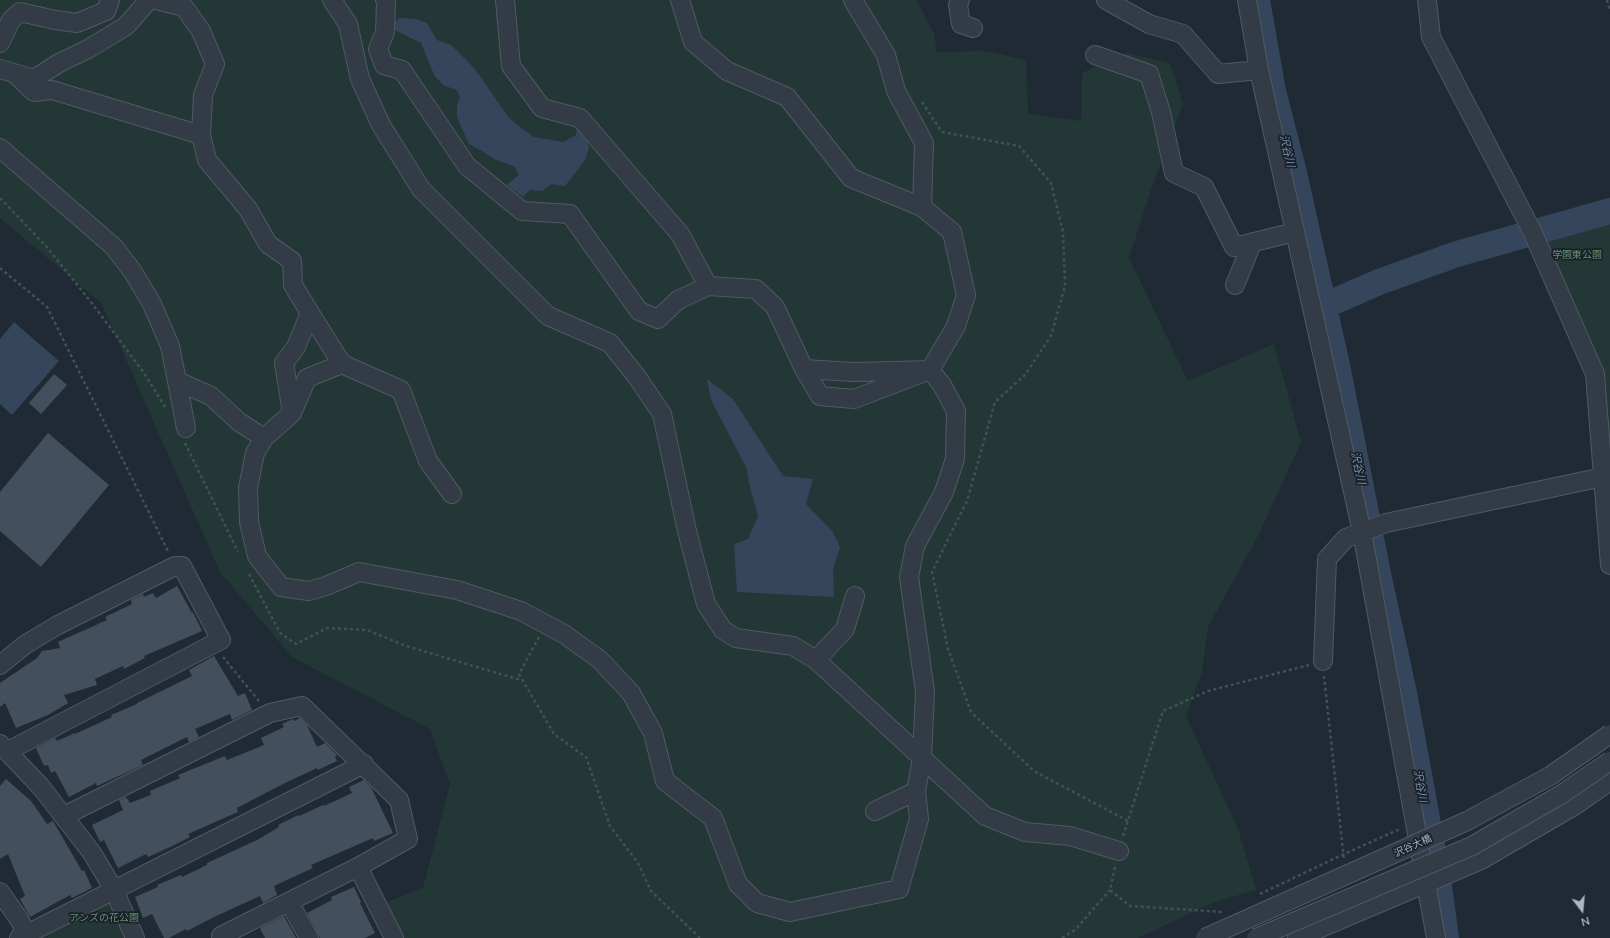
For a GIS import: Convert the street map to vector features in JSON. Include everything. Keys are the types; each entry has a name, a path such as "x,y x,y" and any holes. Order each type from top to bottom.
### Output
{"street":[{"path":"0,43 11,20 24,6 55,20 77,22 106,11 110,0"},
{"path":"7,71 34,79 59,63 88,49 126,26 149,0"},
{"path":"156,0 188,4 215,64 203,95 201,135 207,160 248,209 268,244 292,261 293,285 342,364 401,390 428,461 452,494"},
{"path":"332,0 348,24 360,78 380,125 421,189 548,316 610,343 637,377 662,414 687,531 706,604 723,630 736,638 792,646 816,660 985,816 1025,832 1070,836 1119,851"},
{"path":"385,0 385,32 378,49 384,65 402,70 467,166 522,211 570,214 639,311 658,318 678,300 708,286 756,288 775,307 804,369 820,396 854,399 930,370 956,326 966,295 952,232 922,207 851,178 787,97 727,71 693,42 680,0"},
{"path":"505,0 511,66 542,108 580,118 680,234 708,286"},
{"path":"853,0 886,55 896,91 924,143 922,207"},
{"path":"960,0 958,5 961,24 973,28"},
{"path":"1106,0 1149,24 1183,34 1218,74 1259,70"},
{"path":"1247,0 1259,70 1362,532 1436,938"},
{"path":"1427,0 1430,37 1532,232 1595,374 1607,478 1610,565"},
{"path":"1095,55 1149,74 1161,112 1174,173 1204,187 1234,247 1295,232"},
{"path":"7,71 34,92 52,90 201,135"},
{"path":"0,148 114,247 133,272 152,304 170,346 186,428"},
{"path":"1235,285 1252,243"},
{"path":"292,413 284,363 296,347 310,313"},
{"path":"342,364 307,378 292,413 264,438 255,453 248,488 249,522 257,556 281,587 309,591 359,572 457,590 521,611 564,634 600,660 631,693 652,733 665,781 712,818 738,884 757,903 790,912 899,889 919,819 916,791 922,758 925,692 909,577 916,546 944,492 955,459 956,411 942,384 930,370"},
{"path":"804,369 854,372 930,370"},
{"path":"177,381 211,396 240,422 264,438"},
{"path":"1323,661 1327,559 1346,538 1386,523 1607,478"},
{"path":"0,665 26,644 58,625 175,566 182,566 222,640 213,646 4,747 41,787 92,853 114,890 135,938"},
{"path":"816,660 845,629 855,596"},
{"path":"64,816 270,713 302,706 364,764 399,800 408,839 220,937"},
{"name":"沢谷大橋","path":"1205,938 1467,822 1550,776 1610,734"},
{"path":"1256,938 1472,846 1562,794 1610,761"},
{"path":"0,892 19,919 24,937 364,764"},
{"path":"1297,938 1481,860 1574,806 1610,781"},
{"path":"875,811 916,791"},
{"path":"358,866 394,938"},
{"path":"289,902 309,938"}],"path":[{"path":"1607,0 1610,11"},
{"path":"921,101 942,132 1019,146 1051,183 1063,232 1065,286 1051,336 1025,375 995,402 967,501 932,572 948,649 970,712 1034,771 1128,821"},
{"path":"0,268 47,307 175,566"},
{"path":"546,624 520,674 554,734 586,757 610,826 638,864 651,891 700,938"},
{"path":"213,646 270,713"},
{"path":"1062,938 1075,930 1110,890 1119,851 1163,711 1208,691 1323,661 1346,876"},
{"path":"1259,895 1344,854 1416,823"},
{"path":"1110,890 1130,906 1223,912 1230,908"}],"green space":[{"path":"0,0 917,0 934,34 937,52 986,51 1026,60 1028,114 1081,121 1082,73 1126,53 1170,63 1183,104 1150,193 1129,258 1188,381 1274,344 1301,442 1258,536 1208,627 1202,672 1186,716 1238,829 1256,890 1212,903 1138,938 403,938 385,903 423,888 450,784 430,729 292,657 220,572 101,303 0,218"},
{"name":"学園東公園","path":"1610,211 1610,478 1595,374 1532,231"},
{"name":"アンズの花公園","path":"114,890 135,938 28,938"}],"water":[{"path":"400,18 416,19 427,23 437,40 451,45 475,69 509,118 533,137 563,142 576,135 577,128 587,138 589,149 585,160 565,186 551,184 542,191 530,190 523,197 507,185 519,175 515,167 494,159 469,144 457,117 457,105 460,98 457,90 445,86 435,77 421,43 393,29 392,23"},
{"path":"14,322 59,361 12,415 0,404 0,339"},
{"path":"707,379 733,399 783,476 813,479 806,504 832,531 840,547 833,569 834,597 737,592 734,544 748,539 758,516 749,484 747,469 711,400"}],"building":[{"path":"54,374 67,385 41,414 29,403"},
{"path":"48,433 109,485 41,567 0,531 0,492"},
{"path":"177,586 192,613 193,612 202,631 144,656 145,658 124,669 123,666 95,679 97,685 64,695 68,703 48,715 16,728 5,703 0,707 0,683 37,658 42,651 60,648 58,642 107,620 105,617 132,604 131,600 143,594 144,597 153,593 156,598"},
{"path":"214,656 238,696 245,693 252,710 232,720 230,714 195,729 199,737 189,742 187,737 141,760 143,765 97,786 96,783 69,797 55,771 51,773 48,765 44,766 36,748 55,738 57,741 112,717 111,715 137,704 192,676 189,670"},
{"path":"300,718 307,725 317,747 325,743 337,755 335,757 337,761 318,770 317,768 283,784 237,808 238,812 188,834 190,837 170,847 148,857 146,854 118,868 104,840 100,842 92,825 123,810 119,800 126,797 130,803 151,795 150,791 180,778 178,775 225,756 227,760 264,745 261,738 284,727 282,724 293,719 294,721"},
{"path":"6,779 31,801 47,824 53,821 82,871 84,870 92,888 72,898 70,895 30,917 20,899 25,896 8,854 0,859 0,786"},
{"path":"364,780 372,789 393,833 374,841 373,838 311,865 313,868 274,886 277,895 263,903 260,896 169,938 164,938 152,914 143,918 135,897 158,887 157,885 181,875 182,877 207,865 207,863 257,840 279,827 278,825 298,815 299,816 323,805 324,806 352,793 349,787"},
{"path":"354,887 375,933 365,938 320,938 307,913 332,900 331,897"},
{"path":"284,916 296,938 265,938 260,928"}],"waterway":[{"name":"沢谷川","path":"1257,0 1273,91 1294,173 1337,365 1377,569 1404,693 1438,878 1446,938"},
{"path":"1324,306 1379,282 1457,254 1610,211"}]}
